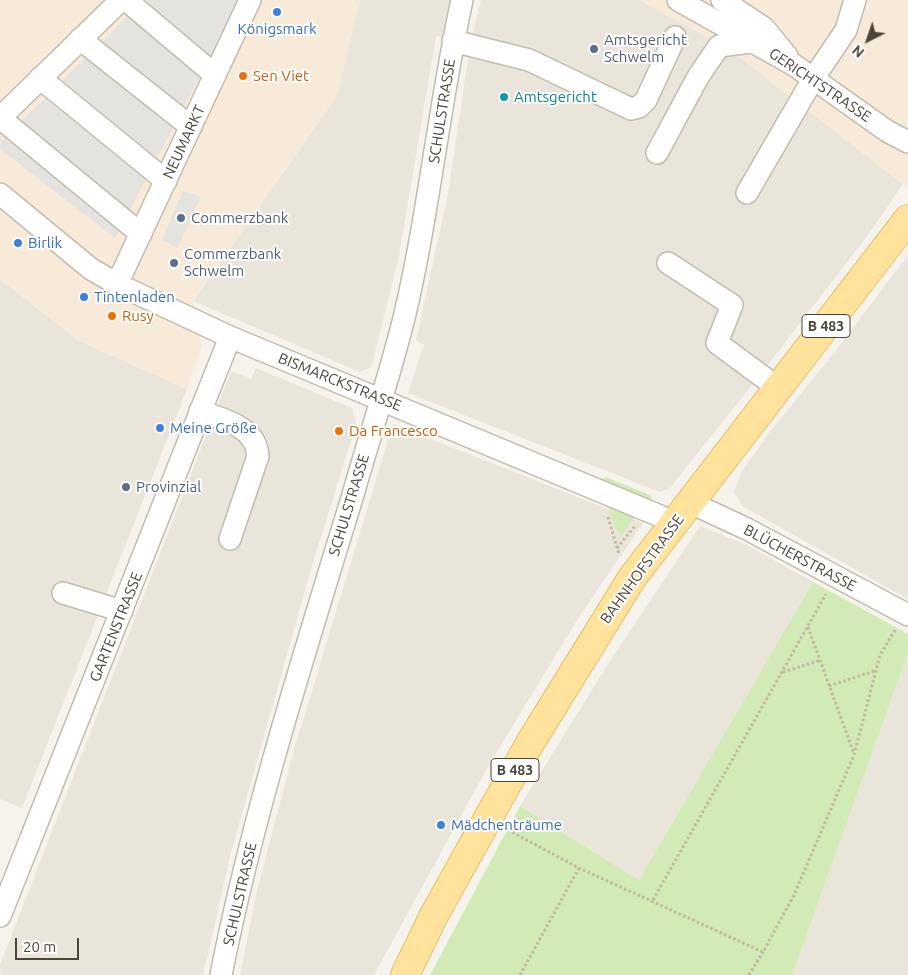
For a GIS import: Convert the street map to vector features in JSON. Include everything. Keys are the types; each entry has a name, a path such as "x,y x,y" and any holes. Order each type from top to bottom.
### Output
{"main road":[{"name":"BAHNHOFSTRASSE","path":"405,975 434,915 530,743 632,578 908,219"}],"street":[{"path":"121,0 0,118 141,234"},
{"path":"126,0 215,76"},
{"name":"NEUMARKT","path":"117,284 250,0"},
{"name":"SCHULSTRASSE","path":"222,975 240,882 299,674 404,319 423,230 453,41 462,0"},
{"name":"GERICHTSTRASSE","path":"678,0 794,65 887,131 908,142"},
{"path":"722,0 764,28 794,65"},
{"path":"747,193 813,79 846,30 855,0"},
{"path":"453,41 529,60 631,110 639,107 646,100 675,37"},
{"path":"80,39 191,127"},
{"path":"657,153 698,77 719,46 751,42"},
{"path":"40,78 166,180"},
{"name":"BISMARCKSTRASSE","path":"0,194 91,268 117,284 230,337 660,516 674,524"},
{"path":"668,263 732,305 717,343 778,388"},
{"name":"GARTENSTRASSE","path":"0,916 230,337"},
{"path":"200,411 246,431 257,446 258,456 230,539"},
{"name":"BLÜCHERSTRASSE","path":"691,503 747,529 906,614"},
{"path":"63,593 122,611"}],"path":[{"path":"601,492 622,563 620,567 632,578"},
{"path":"653,900 835,577"},
{"path":"749,975 794,895 854,755 880,655 906,614"},
{"path":"808,626 854,755"},
{"path":"783,672 821,660"},
{"path":"829,686 875,671"},
{"path":"487,819 580,868 763,952"},
{"path":"520,975 580,868"}],"shaded area":[{"path":"0,0 360,0 337,96 193,300 202,346 187,389 79,341 0,279"},
{"path":"144,0 240,0 115,238 0,149 0,143"},
{"path":"360,0 451,0 443,37 436,36 399,256 371,367 360,372 193,301 337,96"},
{"path":"481,0 640,0 730,50 903,184 868,235 763,371 670,488 660,492 408,393 424,344 416,341 448,194 471,39"},
{"path":"640,0 908,0 908,188 730,50"},
{"name":"Commerzbank","path":"183,191 201,197 177,248 162,240"},
{"path":"908,255 908,599 742,506 734,491 742,471 769,433 833,354"},
{"path":"0,279 79,341 187,389 22,808 0,799"},
{"path":"256,368 352,408 356,424 312,566 230,856 203,975 1,975 0,965 231,371 251,379"},
{"path":"393,424 643,523 579,617 490,763 374,975 240,975 257,890 294,750"},
{"path":"700,526 747,545 813,582 639,880 520,806 608,664"},
{"path":"908,653 908,975 792,975"}],"green space":[{"path":"606,477 652,496 646,503 605,484 602,479"},
{"path":"608,504 636,516 619,538 620,533 615,528"},
{"path":"813,582 908,634 908,653 792,975 430,975 520,806 639,880"}],"place":[{"name":"Königsmark","path":"277,12"},
{"name":"Amtsgericht Schwelm","path":"594,49"},
{"name":"Sen Viet","path":"243,76"},
{"name":"Amtsgericht","path":"504,97"},
{"name":"Commerzbank","path":"181,218"},
{"name":"Birlik","path":"18,243"},
{"name":"Commerzbank Schwelm","path":"174,263"},
{"name":"Tintenladen","path":"84,297"},
{"name":"Rusy","path":"112,316"},
{"name":"Meine Größe","path":"160,428"},
{"name":"Da Francesco","path":"339,431"},
{"name":"Provinzial","path":"126,487"},
{"name":"Mädchenträume","path":"441,825"}]}
